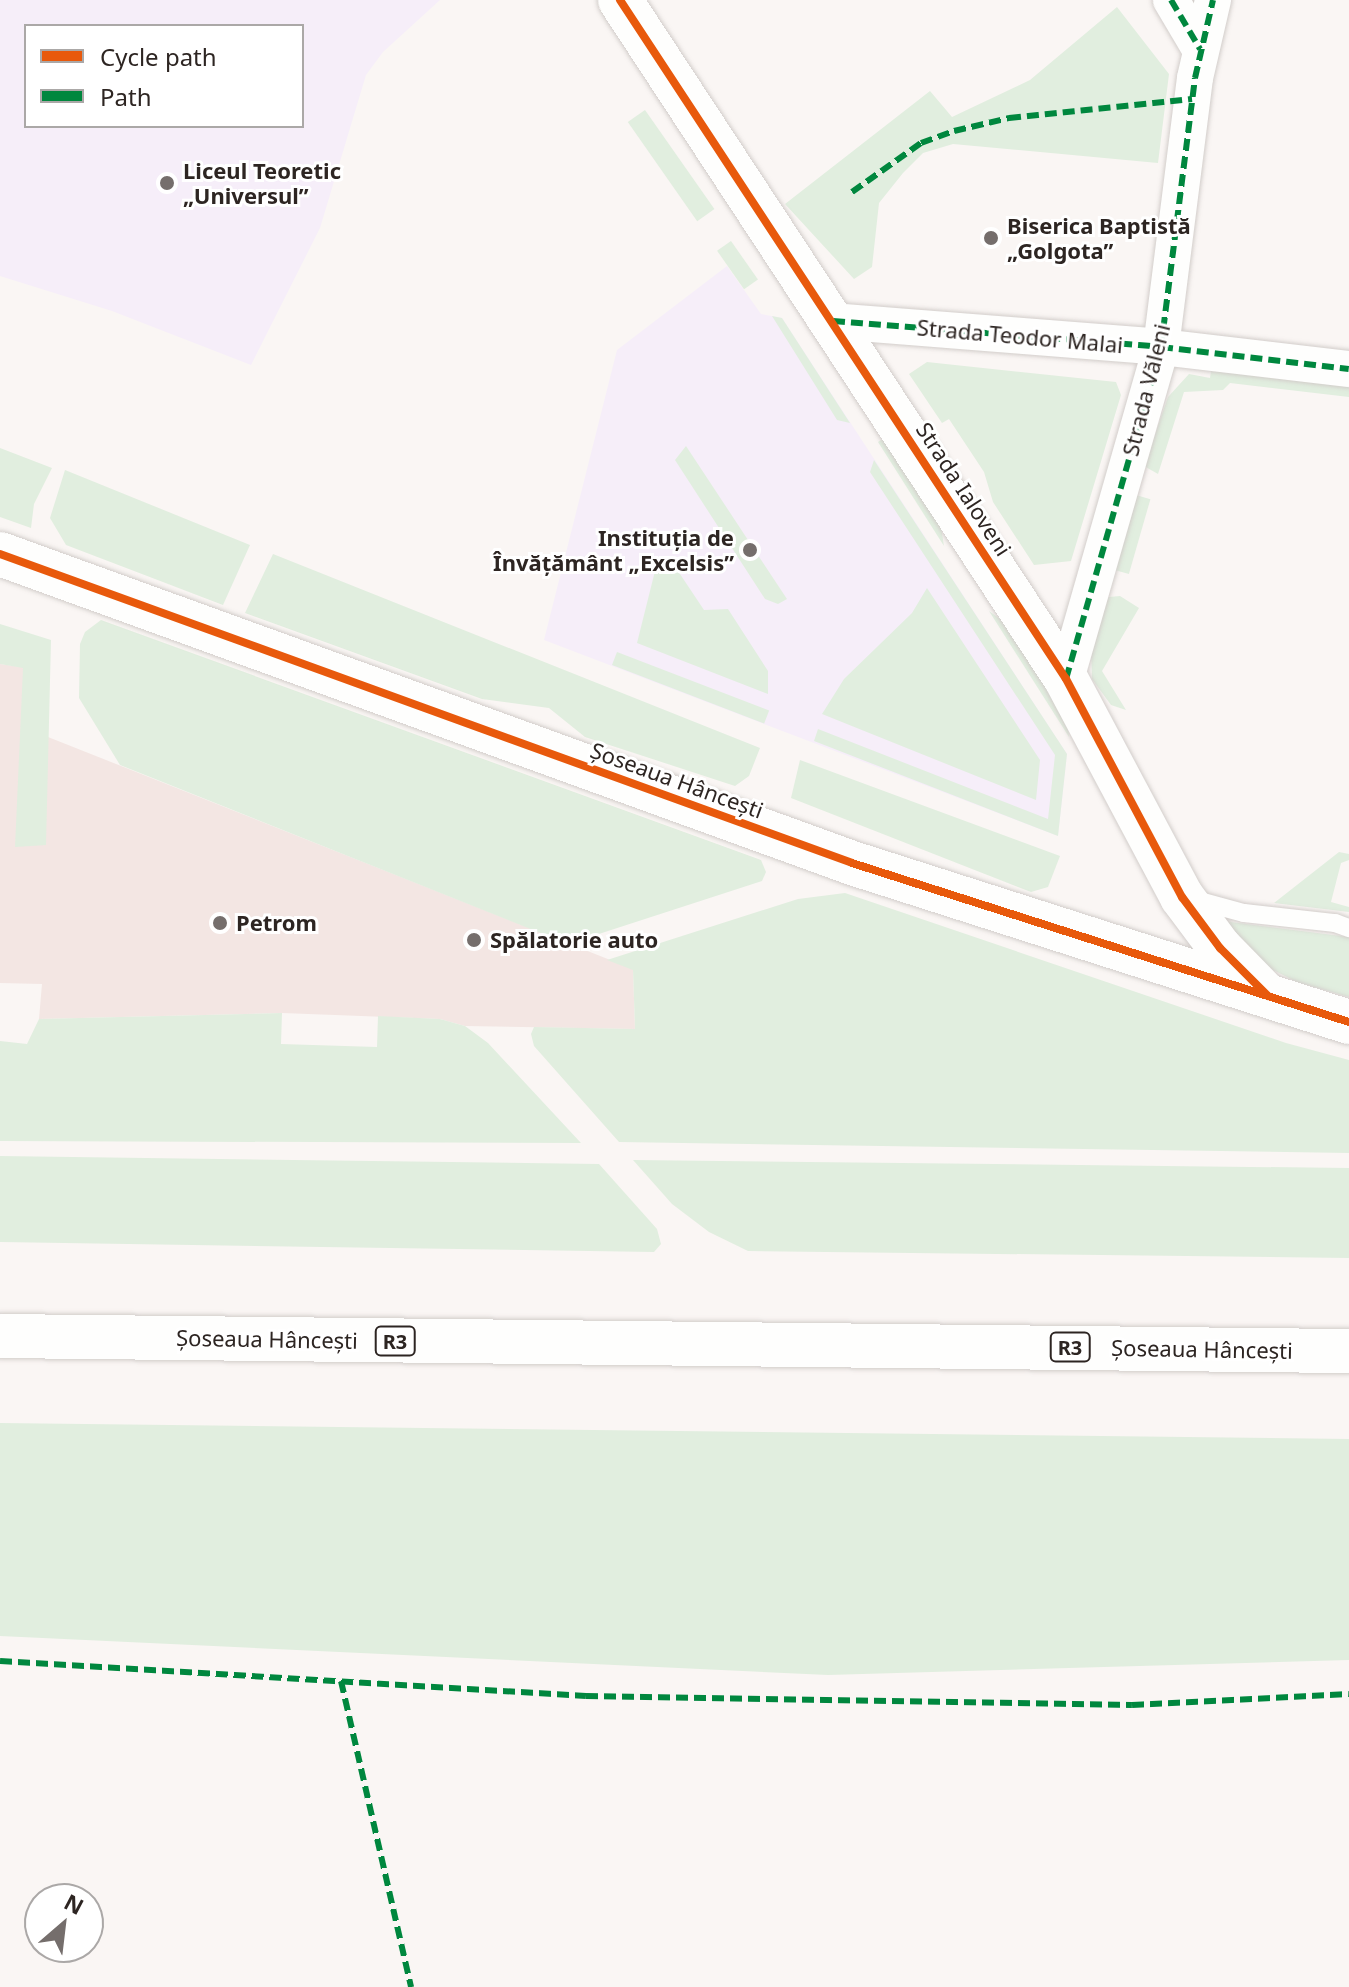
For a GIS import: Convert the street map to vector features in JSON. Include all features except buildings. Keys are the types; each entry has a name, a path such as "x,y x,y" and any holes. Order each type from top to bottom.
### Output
{"main road":[{"name":"Strada Ialoveni","path":"620,0 1066,679 1182,897 1220,948 1271,999"},
{"name":"Șoseaua Hâncești","path":"0,554 852,863 1349,1022"},
{"name":"Șoseaua Hâncești","path":"0,1336 1349,1351"}],"street":[{"path":"1171,0 1200,49"},
{"name":"Strada Văleni","path":"1066,679 1161,347 1200,49 1213,0"},
{"name":"Strada Teodor Malai","path":"833,321 1161,347 1349,369"}],"lane":[{"path":"1182,897 1244,913 1335,923 1349,928"}],"shaded area":[{"name":"Liceul Teoretic „Universul”","path":"0,0 440,0 383,52 366,75 320,228 251,365 112,311 0,276"},
{"name":"Instituția de Învățământ „Excelsis”","path":"727,266 761,314 782,318 1067,754 1058,836 544,640 617,350"},
{"path":"0,664 49,671 48,737 633,969 635,1029 465,1026 440,1019 282,1013 39,1019 42,984 0,983"}],"green space":[{"path":"1117,7 1169,74 1158,163 953,144 923,153 879,203 872,267 854,279 785,204 930,91 952,117 1030,80"},
{"path":"645,110 714,209 697,221 628,122"},
{"path":"731,241 758,280 744,289 717,251"},
{"path":"772,316 782,318 850,423 837,420"},
{"path":"927,362 1116,382 1121,395 1071,561 1034,565 993,502 984,472 949,419 942,423 909,374"},
{"path":"1231,367 1349,386 1349,397 1230,383 1223,390 1184,392 1158,474 1144,466 1168,397 1189,374 1210,378 1211,371 1229,373"},
{"path":"890,434 938,508 944,546 878,442"},
{"path":"686,446 787,599 778,604 765,599 675,460"},
{"path":"0,448 52,468 34,504 31,528 0,517"},
{"path":"874,460 1067,754 1058,836 814,741 818,729 1048,819 1055,755 870,472"},
{"path":"65,470 250,545 223,605 66,545 50,518"},
{"path":"1136,495 1150,499 1129,574 1115,570"},
{"path":"273,554 760,748 749,776 735,786 585,737 549,708 482,699 245,613"},
{"path":"676,568 704,610 728,609 768,671 768,694 637,643 655,571"},
{"path":"927,588 1040,760 1036,800 822,714 844,679 912,613"},
{"path":"1120,596 1139,608 1102,671 1126,710 1111,705 1092,679 1091,647 1103,602 1109,597"},
{"path":"989,611 1025,637 1066,706 1069,737"},
{"path":"101,620 761,860 766,872 762,881 568,944 120,765 79,698 80,644 85,632"},
{"path":"0,624 51,640 46,845 15,847 23,668 0,664"},
{"path":"617,652 769,710 764,723 612,665"},
{"path":"800,760 1060,856 1048,887 1031,892 791,798"},
{"path":"1339,852 1349,854 1349,860 1341,863 1331,902 1349,907 1349,912 1274,903"},
{"path":"845,893 1286,1043 1349,1060 1349,1153 619,1142 534,1046 531,1034 534,1027 635,1029 633,970 607,960 798,899"},
{"path":"1215,920 1349,937 1349,997 1297,982 1253,960"},
{"path":"282,1013 281,1044 377,1047 378,1016 440,1019 465,1026 488,1043 581,1143 0,1141 0,1041 27,1044 39,1019"},
{"path":"0,1156 599,1164 657,1229 661,1244 654,1252 0,1242"},
{"path":"633,1160 1349,1168 1349,1258 748,1251 709,1232 672,1204"},
{"path":"0,1423 1349,1439 1349,1660 828,1675 0,1636"}],"marked path":[{"path":"1171,0 1200,49"},
{"path":"1066,679 1161,347 1195,78 1213,0"},
{"path":"852,192 921,143 954,131 1009,118 1192,99"},
{"path":"833,321 1161,347 1349,369"},
{"path":"0,1661 586,1696 1132,1705 1349,1694"},
{"path":"341,1681 411,1987"}],"cycle path":[{"path":"620,0 1066,679 1182,897 1220,948 1268,996"},
{"path":"0,554 852,863 1349,1022"}],"place":[{"name":"Liceul Teoretic „Universul”","path":"167,183"},
{"name":"Biserica Baptistă „Golgota”","path":"991,238"},
{"name":"Instituția de Învățământ „Excelsis”","path":"750,550"},
{"name":"Petrom","path":"220,923"},
{"name":"Spălatorie auto","path":"474,940"}]}
